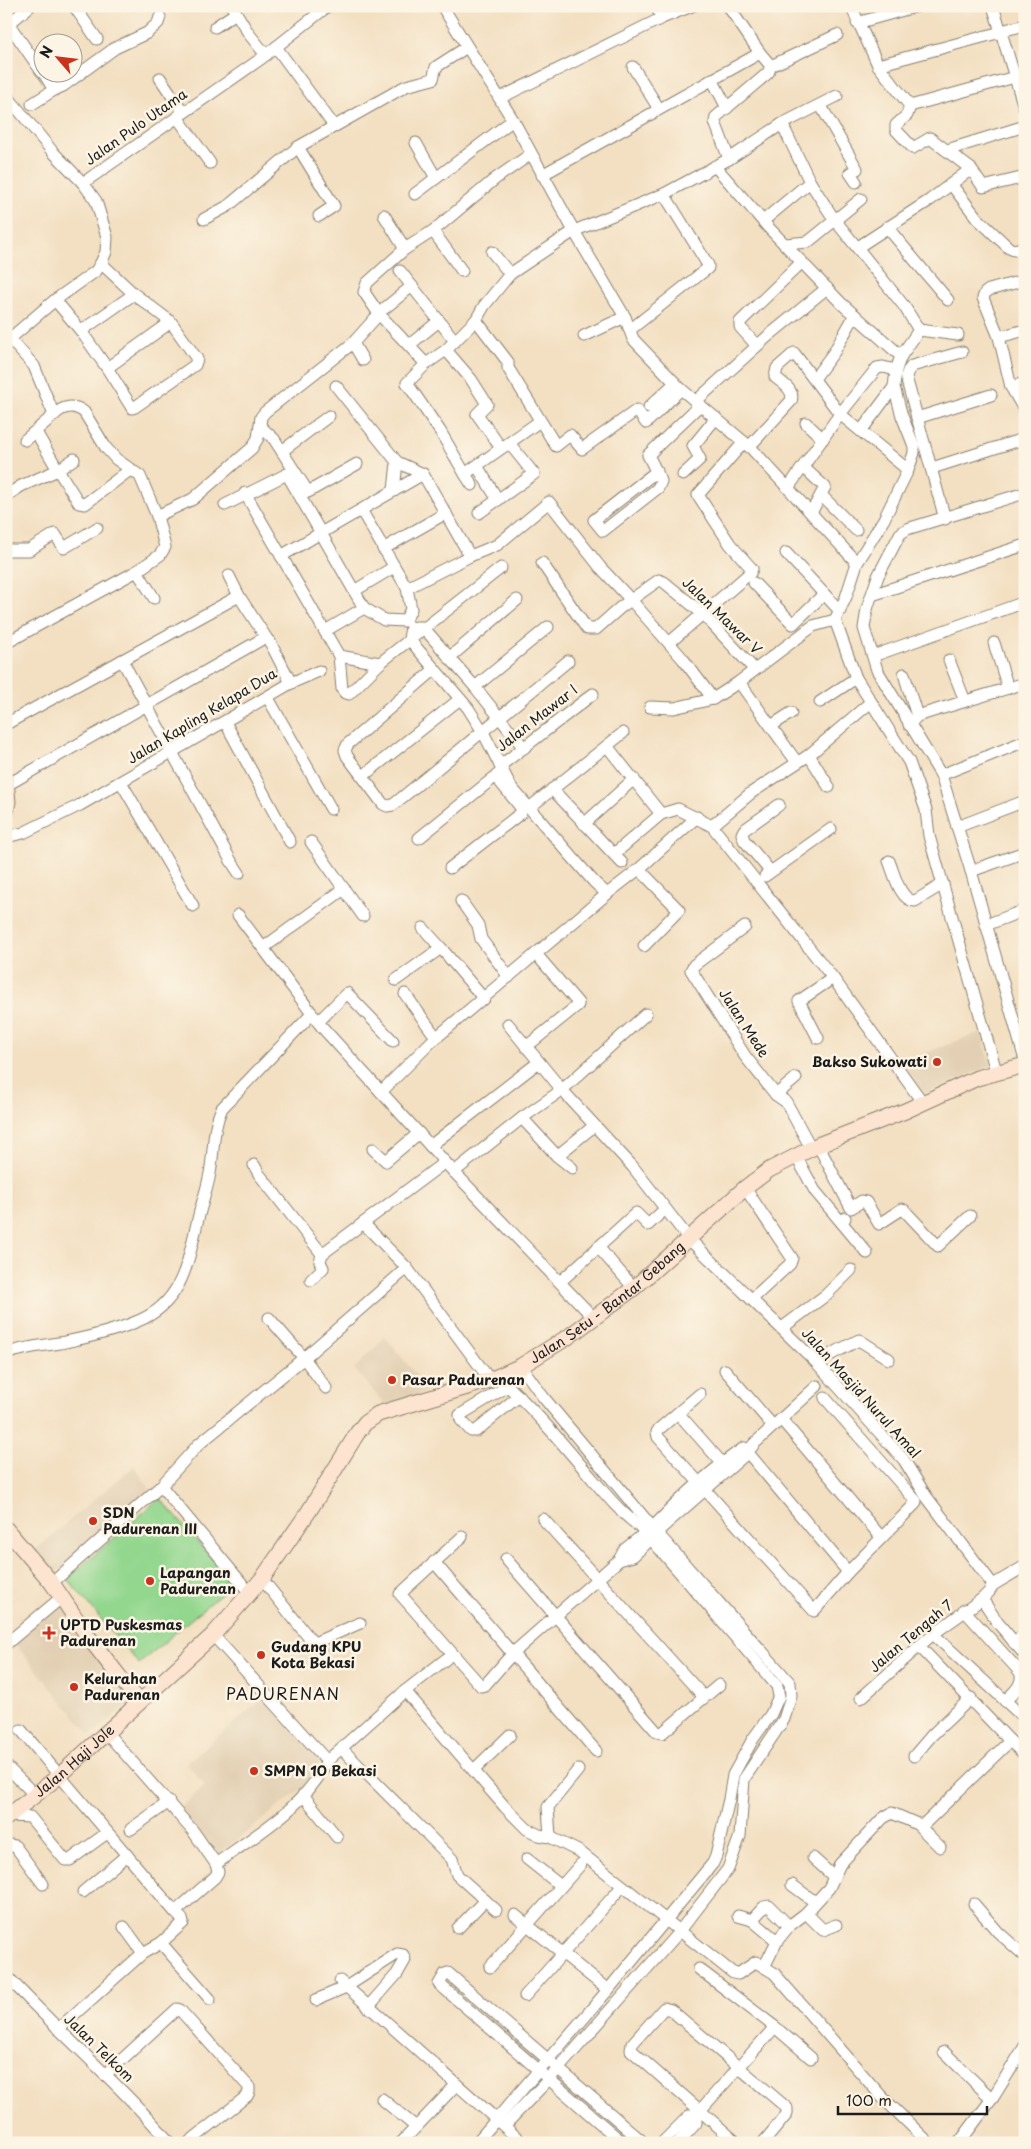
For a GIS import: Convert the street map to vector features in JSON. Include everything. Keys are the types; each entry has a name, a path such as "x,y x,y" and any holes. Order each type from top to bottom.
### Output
{"main road":[{"path":"6,780 8,802 6,812"},
{"name":"Jalan Setu - Bantar Gebang","path":"139,1702 213,1635 262,1579 365,1423 378,1414 497,1384 521,1366 568,1337 592,1317 634,1288 744,1188 769,1170 815,1147 996,1071 1025,1065"},
{"path":"6,1529 52,1583 87,1635 139,1702"},
{"name":"Jalan Haji Jole","path":"8,1817 59,1776 139,1702"}],"street":[{"path":"30,6 11,22 10,26 32,57"},
{"path":"74,6 96,39"},
{"name":"Jalan Pulo Utama","path":"101,263 106,252 107,237 96,201 83,183 266,55 328,6"},
{"path":"442,6 513,120 542,175 625,317 633,339 697,404 747,444 858,563"},
{"path":"656,6 662,18"},
{"path":"500,98 662,18 692,6"},
{"path":"728,6 771,66"},
{"path":"851,6 857,23 878,65 910,106"},
{"path":"857,23 918,6"},
{"path":"993,6 1003,31 1025,110"},
{"path":"215,26 234,10 249,34 266,55"},
{"path":"32,104 63,86 116,48 147,33 158,23 160,17"},
{"path":"878,65 1025,25"},
{"path":"728,159 715,122 716,117 768,73 771,66 837,35"},
{"path":"276,47 334,126"},
{"path":"204,219 228,206 298,147 406,86 433,79 436,67 467,47"},
{"path":"542,175 760,53"},
{"path":"632,67 659,109"},
{"path":"910,106 1015,77"},
{"path":"160,78 180,115 210,163"},
{"path":"712,79 727,108"},
{"path":"49,82 54,90"},
{"path":"472,485 440,431 407,383 426,364 446,350 476,320 484,306 510,274 574,231 664,194 728,159 782,124 821,106 837,96"},
{"path":"8,97 52,151 83,183"},
{"path":"821,106 857,169 850,174 856,182"},
{"path":"910,106 907,115 896,125 896,130 913,148 930,138 971,169 983,187 1025,177"},
{"path":"414,194 513,120"},
{"path":"782,124 810,182 834,220 858,247 904,306 920,330 958,335"},
{"path":"947,150 1025,126"},
{"path":"416,143 436,178"},
{"path":"298,147 334,206 319,216"},
{"path":"426,364 364,292 364,289 405,249 433,231 495,179 531,154"},
{"path":"715,166 763,221 827,288 901,356"},
{"path":"858,247 930,200 971,169"},
{"path":"763,221 810,182"},
{"path":"951,184 976,218 1009,248 1014,250 1025,247"},
{"path":"631,330 708,268 708,265 664,194"},
{"path":"785,244 808,242 861,199"},
{"path":"384,214 405,249"},
{"path":"887,227 948,300"},
{"path":"433,231 462,271"},
{"path":"492,252 510,274"},
{"path":"757,346 740,327 740,322 802,262"},
{"path":"54,415 34,366 8,341 55,300 96,271 101,263 134,294 171,322 198,360 195,365 173,381 132,408 81,331 55,300"},
{"path":"400,270 455,341"},
{"path":"1025,280 989,290 985,293 984,298 999,338 1011,387 1025,411"},
{"path":"157,516 193,499 244,456 258,438 261,417 353,343 382,311 412,286"},
{"path":"657,471 594,520 603,531 658,488 661,481 657,471 648,455 757,346 827,288"},
{"path":"81,331 134,294"},
{"path":"814,379 834,352 855,315"},
{"path":"584,336 625,317"},
{"path":"476,320 508,362 508,368 556,446 570,435 582,449 637,410 646,423 678,386"},
{"path":"413,342 439,321"},
{"path":"107,368 171,322"},
{"path":"650,707 674,708 713,699 739,682 813,626 838,615 858,563 884,519 908,470 915,449 902,416 894,387 896,370 901,356 920,330"},
{"path":"999,338 1025,330"},
{"path":"353,343 363,360"},
{"path":"446,350 471,379 487,404 477,414 505,446 534,474 479,514"},
{"path":"945,519 906,377 912,366 962,352"},
{"path":"669,643 750,574 752,569 730,544 698,494 791,401 793,396 791,391 775,377 777,368 794,353 840,414 908,470"},
{"path":"788,488 840,414 877,368 883,367 896,370"},
{"path":"1011,387 1025,383"},
{"path":"336,386 397,462 423,474 470,556"},
{"path":"649,407 678,386"},
{"path":"861,431 894,387"},
{"path":"917,418 992,395"},
{"path":"6,643 138,571 155,559 165,547 157,516 140,476 106,448 84,412 79,408 65,407 25,440"},
{"path":"282,451 329,416"},
{"path":"683,475 700,459 693,446 716,418"},
{"path":"465,474 540,421"},
{"path":"806,423 823,439"},
{"path":"260,426 274,439 308,492 357,464"},
{"path":"36,432 79,503 85,504 131,469"},
{"path":"932,468 1020,440"},
{"path":"6,496 21,486 58,470 74,459"},
{"path":"394,491 397,462"},
{"path":"477,466 498,500"},
{"path":"803,467 825,489 811,513"},
{"path":"225,505 245,493 287,474 364,608 384,620 408,629 423,628 501,568"},
{"path":"282,556 423,474"},
{"path":"245,493 339,656 342,689 345,693 350,694 380,664 408,629 411,609 407,588 361,510"},
{"path":"1025,493 945,519 907,529 900,534 878,576 867,609 864,628 877,670 941,776 971,871 1025,1060"},
{"path":"821,495 856,530"},
{"path":"407,588 470,556 497,545 549,502 600,567 632,600 669,643 713,699"},
{"path":"383,549 446,513"},
{"path":"6,550 29,550 55,534 64,548 96,528"},
{"path":"872,595 1025,545"},
{"path":"786,553 824,594 838,615 856,678 909,762 926,810 930,836 996,1071"},
{"name":"Jalan Mawar V","path":"542,563 587,629 596,629 659,580 703,614 754,669"},
{"path":"354,591 394,567"},
{"path":"138,571 154,598"},
{"name":"Jalan Kapling Kelapa Dua","path":"6,837 48,821 121,782 291,683 229,576"},
{"path":"754,583 792,624 824,594"},
{"path":"6,724 239,596"},
{"path":"449,658 517,600"},
{"path":"873,656 1025,602"},
{"path":"325,630 364,608"},
{"path":"475,687 548,627"},
{"path":"423,628 475,687 524,748"},
{"path":"408,629 435,669 482,730 499,771 522,809 521,813 450,868"},
{"path":"7,785 264,638 267,639"},
{"path":"994,643 1008,688"},
{"path":"339,656 380,664"},
{"path":"122,660 231,861 240,873"},
{"path":"949,660 965,701"},
{"path":"435,669 348,744 346,756 383,804 388,806 393,804 568,661"},
{"path":"291,683 319,671"},
{"path":"904,674 917,716"},
{"path":"820,702 856,678"},
{"path":"739,682 796,761"},
{"path":"909,725 917,716 1025,683"},
{"name":"Jalan Mawar I","path":"419,838 524,748 593,694"},
{"path":"268,698 331,809"},
{"path":"363,776 460,699"},
{"path":"712,826 751,792 796,761 809,755 871,702"},
{"path":"771,726 791,713"},
{"path":"225,722 290,842"},
{"path":"534,804 623,733"},
{"path":"941,776 1025,741"},
{"path":"606,746 661,814"},
{"path":"809,755 829,787"},
{"path":"499,771 594,882 607,894"},
{"path":"584,824 634,779"},
{"path":"121,782 193,906"},
{"path":"552,789 618,858 661,814 678,809 712,826 833,978 923,1103"},
{"path":"957,827 1025,801"},
{"path":"770,871 744,840 742,834 744,830 779,805"},
{"path":"381,1092 436,1037 639,869 697,817"},
{"path":"757,881 831,829"},
{"path":"311,842 363,916"},
{"path":"971,871 1025,852"},
{"path":"889,861 905,897 910,901 916,901 943,884"},
{"path":"639,869 679,910 644,946"},
{"path":"263,948 344,889"},
{"path":"461,900 478,925 480,939 509,977"},
{"path":"986,925 1025,910"},
{"path":"238,915 315,1018 454,1172 592,1317"},
{"name":"Jalan Mede","path":"745,926 694,965 692,970 745,1056 776,1095 786,1102 851,1208"},
{"path":"424,928 484,999"},
{"path":"396,980 441,948"},
{"path":"526,1047 578,1006 578,1002 536,954"},
{"path":"818,1038 799,1001 833,978"},
{"path":"6,1354 23,1347 64,1342 110,1331 139,1321 168,1302 183,1276 191,1254 211,1170 217,1118 222,1108 315,1018 347,993 393,1041"},
{"path":"404,994 436,1037"},
{"path":"454,1172 522,1118 562,1090 646,1014"},
{"name":"Jalan Masjid Nurul Amal","path":"508,1024 562,1090 633,1167 688,1239 816,1362 904,1460 926,1496 993,1585"},
{"path":"430,1146 539,1062"},
{"path":"776,1095 796,1078"},
{"path":"522,1118 557,1156 572,1168"},
{"path":"557,1156 594,1126"},
{"path":"374,1150 386,1161 420,1134"},
{"path":"399,1158 420,1134"},
{"path":"796,1156 816,1192 867,1253"},
{"path":"311,1280 322,1268 320,1259 322,1254 445,1162"},
{"path":"254,1165 322,1254"},
{"path":"744,1188 792,1258 790,1264 752,1299"},
{"path":"842,1223 851,1208 862,1201 866,1202 881,1225 902,1209 938,1246 970,1216"},
{"path":"560,1282 636,1212 648,1224 664,1210"},
{"path":"364,1224 406,1268 497,1384 504,1408"},
{"path":"598,1247 634,1288"},
{"path":"52,1583 161,1486 199,1444 304,1358 406,1268"},
{"path":"782,1328 826,1295 850,1270"},
{"path":"269,1318 304,1358 326,1388"},
{"path":"816,1362 859,1340 889,1359"},
{"path":"501,2122 539,2069 608,1990 713,1863 730,1799 733,1775 753,1739 772,1714 779,1696 777,1686 544,1398 521,1366"},
{"path":"724,1370 777,1422 881,1537"},
{"path":"476,2143 550,2078 679,1932 732,1861 740,1836 744,1779 784,1719 791,1696 790,1683 652,1533 634,1524 608,1499 532,1408 519,1396 497,1384"},
{"path":"497,1384 460,1415 461,1420 474,1432 519,1396"},
{"path":"462,1537 400,1594 481,1686 485,1685 512,1654 619,1560 625,1549 652,1533 817,1386"},
{"path":"700,1394 657,1432 658,1437 812,1611 817,1611 848,1572 915,1504 916,1500 825,1398"},
{"path":"532,1408 544,1398"},
{"path":"678,1414 722,1463"},
{"path":"703,1486 722,1463 748,1448"},
{"path":"748,1448 848,1572"},
{"path":"161,1486 249,1592"},
{"path":"543,1519 704,1698"},
{"path":"506,1559 657,1732 662,1733 719,1685"},
{"path":"434,1562 596,1751"},
{"path":"1025,1566 993,1585 982,1599 998,1623 1025,1655"},
{"path":"262,1579 312,1644 322,1654"},
{"path":"6,1644 62,1597"},
{"name":"Jalan Tengah 7","path":"861,1698 933,1634 964,1610 982,1599"},
{"path":"964,1610 1024,1677 1005,1701"},
{"path":"312,1644 360,1623"},
{"path":"933,1634 1025,1719"},
{"path":"1014,1643 1025,1634"},
{"path":"213,1635 327,1761"},
{"path":"919,1646 1025,1755"},
{"path":"216,1864 283,1813 320,1776 327,1761 374,1717 446,1659"},
{"path":"405,1691 504,1807 527,1829 539,1835 550,1836 580,1852 733,1973 738,1974 756,1962 774,1973 882,2097 929,2143"},
{"path":"914,1756 932,1735 971,1698"},
{"path":"21,1730 182,1919 182,1923 161,1943 142,1953 58,2029"},
{"path":"106,1732 169,1802 193,1831 216,1864 218,1872 215,1877 175,1912"},
{"path":"474,1770 510,1735"},
{"path":"917,1824 924,1824 1010,1741"},
{"path":"342,1749 452,1859 457,1875 496,1910"},
{"path":"6,1766 36,1795"},
{"path":"550,1836 548,1807 578,1770"},
{"path":"733,1775 744,1779"},
{"path":"303,1795 337,1837"},
{"path":"131,1829 169,1802"},
{"path":"764,1967 778,1941 789,1926 806,1913 829,1888 840,1864 883,1818 892,1813 917,1824 940,1847"},
{"path":"8,1817 30,1818 66,1860 70,1860 107,1833"},
{"path":"6,1849 15,1846 43,1884"},
{"path":"83,1892 127,1855"},
{"path":"813,1858 834,1877"},
{"path":"527,1859 561,1886"},
{"path":"490,1967 581,1864"},
{"path":"792,1885 815,1902"},
{"path":"525,1996 619,1890"},
{"path":"458,1928 485,1900"},
{"path":"974,1904 998,1932 1025,1956"},
{"path":"752,1920 764,1907 770,1906 789,1926"},
{"path":"806,1913 823,1930 836,1925"},
{"path":"515,1915 608,1990"},
{"path":"738,1916 752,1920 778,1941"},
{"path":"124,1927 142,1953"},
{"path":"161,1943 210,1999"},
{"path":"316,2000 397,1954 405,1956 405,1960 397,1974 368,2007"},
{"path":"699,1969 775,2027 811,2058"},
{"path":"623,2143 440,1984 445,1974 448,1973 644,2143"},
{"name":"Jalan Telkom","path":"6,1975 58,2029 132,2099 170,2143"},
{"path":"343,1984 523,2143"},
{"path":"737,2143 698,2113 631,2050 632,2044 664,2008 671,2010 788,2110 787,2114 763,2143"},
{"path":"105,2074 179,2009 248,2086 249,2092 247,2096 188,2143"},
{"path":"663,2142 689,2116 698,2113 775,2027"},
{"path":"959,2143 992,2099 1025,2046"},
{"path":"944,2052 992,2099"},
{"path":"401,2143 456,2085"},
{"path":"382,2099 416,2127"},
{"path":"678,2143 696,2122 698,2113"},
{"path":"6,2138 13,2143"}],"shaded area":[{"path":"981,1032 991,1066 924,1094 902,1062"},
{"name":"Pasar Padurenan","path":"385,1337 429,1391 387,1407 354,1369"},
{"name":"SDN Padurenan III","path":"134,1466 151,1491 54,1575 34,1551"},
{"path":"60,1602 132,1702 90,1735 13,1641"},
{"name":"SMPN 10 Bekasi","path":"265,1697 320,1761 313,1779 218,1855 179,1809 205,1785 186,1763"}],"green space":[{"name":"Lapangan Padurenan","path":"160,1498 233,1583 139,1664 67,1579"}],"place":[{"name":"Bakso Sukowati","path":"937,1062"},
{"name":"Pasar Padurenan","path":"392,1380"},
{"name":"SDN Padurenan III","path":"93,1521"},
{"name":"Lapangan Padurenan","path":"150,1581"},
{"name":"UPTD Puskesmas Padurenan","path":"49,1633"},
{"name":"Gudang KPU Kota Bekasi","path":"261,1655"},
{"name":"Kelurahan Padurenan","path":"74,1687"},
{"name":"SMPN 10 Bekasi","path":"254,1771"}],"district":[{"name":"PADURENAN","path":"283,1694"}]}
